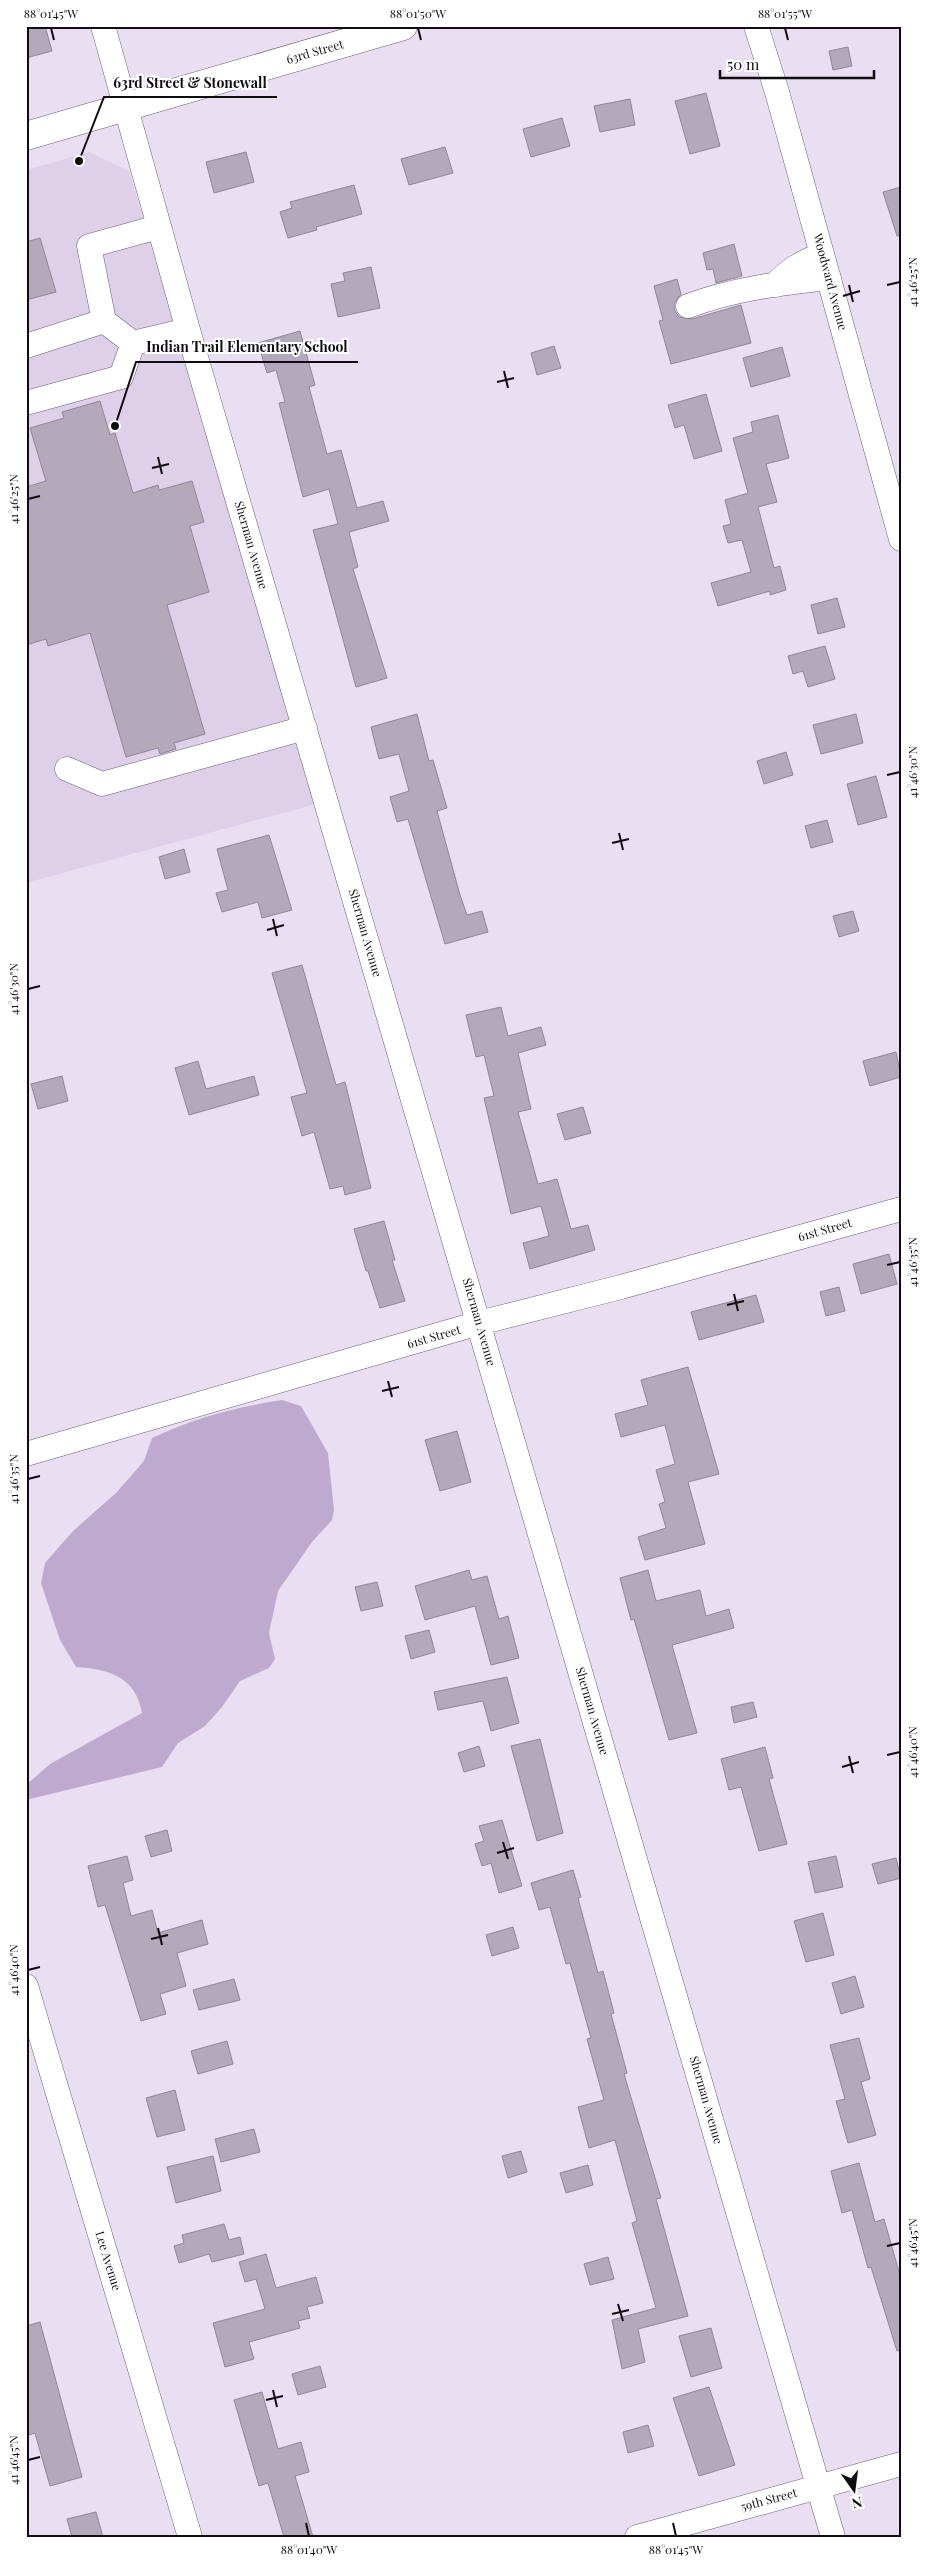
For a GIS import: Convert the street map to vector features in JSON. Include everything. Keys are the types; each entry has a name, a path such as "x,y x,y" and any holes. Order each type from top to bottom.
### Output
{"main road":[{"name":"63rd Street","path":"26,136 403,26"}],"street":[{"name":"Sherman Avenue","path":"103,26 158,227 480,1323 833,2537"},
{"name":"Woodward Avenue","path":"756,26 829,278 901,539"},
{"path":"133,343 104,321 89,246 158,227"},
{"path":"775,285 786,272 802,262 822,254"},
{"path":"688,306 708,298 775,285 829,278"},
{"path":"26,346 104,321"},
{"path":"133,343 188,330"},
{"path":"26,403 121,377 133,343"},
{"path":"67,769 102,784 305,728"},
{"name":"61st Street","path":"26,1454 480,1323 621,1287 901,1209"},
{"name":"Lee Avenue","path":"26,1986 190,2537"},
{"name":"59th Street","path":"637,2537 901,2464"}],"shaded area":[{"path":"89,152 129,171 316,804 26,883 26,170"},
{"path":"282,1400 301,1406 328,1453 334,1510 332,1520 312,1542 278,1591 269,1633 275,1659 269,1668 240,1681 222,1707 205,1726 178,1743 162,1767 26,1800 26,1785 50,1764 142,1713 134,1691 119,1677 99,1670 76,1667 60,1640 41,1583 45,1563 73,1531 116,1493 144,1461 152,1438 215,1414"}],"building":[{"path":"26,26 45,26 52,51 26,58"},
{"path":"848,47 852,66 833,70 829,51"},
{"path":"706,93 720,146 690,154 675,101"},
{"path":"630,99 635,125 600,132 594,106"},
{"path":"562,118 570,146 531,157 523,129"},
{"path":"445,147 453,173 409,185 401,159"},
{"path":"246,152 254,182 214,193 206,162"},
{"path":"354,185 362,214 316,227 317,230 288,238 280,212 292,208 290,202"},
{"path":"901,187 901,235 897,236 883,192"},
{"path":"40,238 56,292 26,300 26,242"},
{"path":"734,244 742,276 716,283 713,269 707,270 703,253"},
{"path":"371,267 380,308 338,317 331,284 345,281 343,273"},
{"path":"677,279 681,294 674,304 675,311 679,317 692,319 741,305 751,343 671,364 659,321 663,320 654,286"},
{"path":"300,331 315,385 309,387 327,454 341,450 357,508 383,501 389,521 349,532 358,567 353,569 387,678 356,687 313,530 338,524 329,489 303,497 279,403 285,402 276,370 267,373 258,343"},
{"path":"554,346 561,368 537,375 531,353"},
{"path":"782,347 790,376 751,387 743,358"},
{"path":"706,394 722,451 694,459 684,425 675,428 668,405"},
{"path":"100,401 110,435 115,433 133,493 158,485 159,490 192,481 204,522 190,526 209,592 167,605 205,734 174,743 176,749 160,754 158,748 126,757 90,633 48,646 46,639 26,645 26,487 46,481 30,428 64,418 62,412"},
{"path":"778,415 789,458 766,464 777,502 758,507 774,568 780,566 786,590 770,595 770,591 718,606 711,583 751,572 742,540 728,543 723,526 731,524 725,500 748,493 733,438 753,432 751,422"},
{"path":"837,598 845,627 818,634 811,605"},
{"path":"825,646 835,679 808,687 803,671 793,674 788,656"},
{"path":"417,714 429,761 433,760 447,808 437,811 460,895 467,915 482,911 488,932 445,944 408,819 397,822 390,797 409,791 399,754 379,759 371,727"},
{"path":"856,714 863,743 821,754 813,725"},
{"path":"786,752 793,775 764,784 757,761"},
{"path":"876,776 887,817 858,825 847,784"},
{"path":"827,820 833,842 811,848 805,826"},
{"path":"269,835 292,910 262,918 258,902 222,912 216,893 228,890 217,849"},
{"path":"184,849 190,872 165,879 159,857"},
{"path":"853,911 859,931 839,937 833,916"},
{"path":"302,965 336,1085 345,1082 371,1188 345,1195 343,1186 330,1189 314,1132 302,1136 291,1097 307,1093 272,973"},
{"path":"501,1007 508,1036 541,1027 546,1045 518,1053 531,1109 518,1112 538,1184 557,1179 571,1229 588,1225 595,1250 530,1269 523,1243 549,1236 541,1206 511,1214 484,1098 494,1096 484,1055 476,1057 466,1015"},
{"path":"896,1052 901,1077 870,1086 863,1061"},
{"path":"198,1061 206,1089 254,1076 259,1095 189,1115 175,1068"},
{"path":"62,1076 68,1101 38,1109 31,1084"},
{"path":"583,1107 591,1133 565,1140 557,1114"},
{"path":"384,1221 395,1260 392,1260 405,1301 380,1308 368,1271 366,1271 354,1229"},
{"path":"889,1254 897,1284 861,1294 853,1264"},
{"path":"839,1287 845,1311 826,1316 820,1292"},
{"path":"756,1295 764,1322 699,1340 691,1312"},
{"path":"688,1367 719,1474 688,1482 705,1544 645,1560 638,1537 666,1528 659,1504 665,1502 656,1470 675,1464 665,1425 621,1437 615,1414 648,1405 641,1380"},
{"path":"457,1431 471,1482 440,1491 425,1440"},
{"path":"469,1570 472,1580 487,1576 499,1619 508,1616 519,1658 491,1665 475,1606 425,1620 415,1586"},
{"path":"648,1570 656,1601 700,1590 706,1616 729,1609 734,1628 672,1645 697,1733 669,1740 634,1619 631,1620 620,1578"},
{"path":"377,1582 383,1606 361,1611 355,1587"},
{"path":"429,1630 435,1652 411,1659 405,1636"},
{"path":"507,1677 519,1723 491,1731 483,1701 438,1710 434,1692"},
{"path":"753,1702 757,1717 734,1723 731,1707"},
{"path":"540,1739 563,1833 537,1841 511,1746"},
{"path":"479,1746 485,1766 464,1772 458,1753"},
{"path":"765,1747 773,1778 769,1779 787,1844 759,1851 741,1787 729,1790 721,1759"},
{"path":"502,1820 522,1886 499,1893 491,1863 482,1866 475,1844 484,1841 479,1826"},
{"path":"167,1830 172,1851 151,1857 145,1836"},
{"path":"127,1856 133,1880 123,1883 131,1916 152,1910 158,1933 202,1920 208,1944 177,1953 186,1986 160,1994 166,2014 141,2021 105,1905 98,1907 88,1866"},
{"path":"836,1856 843,1887 815,1893 808,1862"},
{"path":"896,1858 901,1878 878,1884 872,1864"},
{"path":"573,1870 581,1897 578,1898 598,1973 603,1971 614,2013 611,2014 627,2073 624,2074 661,2198 656,2199 688,2316 638,2329 645,2362 622,2369 612,2320 656,2308 632,2223 637,2221 615,2140 589,2148 578,2107 604,2100 587,2039 591,2038 570,1963 566,1964 550,1907 539,1910 531,1883"},
{"path":"823,1913 834,1955 806,1962 794,1921"},
{"path":"513,1927 519,1948 492,1956 486,1935"},
{"path":"855,1976 864,2007 841,2014 832,1983"},
{"path":"234,1979 240,2000 199,2010 193,1990"},
{"path":"859,2038 870,2079 861,2082 876,2135 848,2143 836,2101 845,2099 830,2045"},
{"path":"227,2041 233,2064 198,2074 191,2051"},
{"path":"175,2090 185,2130 157,2137 146,2098"},
{"path":"254,2129 260,2152 221,2162 215,2139"},
{"path":"521,2151 527,2172 508,2178 502,2156"},
{"path":"213,2156 221,2191 176,2203 167,2167"},
{"path":"859,2163 875,2222 884,2219 901,2279 901,2350 897,2351 871,2267 868,2268 852,2210 842,2213 831,2171"},
{"path":"588,2165 593,2185 566,2193 560,2173"},
{"path":"224,2224 229,2240 240,2237 244,2254 212,2262 209,2254 179,2263 174,2246 184,2243 182,2235"},
{"path":"266,2254 276,2288 316,2277 323,2303 307,2307 310,2318 298,2321 300,2328 249,2342 254,2359 225,2367 213,2323 265,2309 256,2279 245,2282 239,2262"},
{"path":"608,2257 614,2279 590,2285 584,2264"},
{"path":"40,2322 82,2477 50,2486 35,2433 26,2436 26,2326"},
{"path":"711,2328 722,2368 691,2377 679,2336"},
{"path":"320,2366 326,2387 298,2395 292,2374"},
{"path":"709,2387 735,2465 699,2476 673,2398"},
{"path":"262,2392 278,2449 301,2442 309,2472 295,2476 313,2537 284,2537 268,2483 259,2486 234,2400"},
{"path":"648,2425 654,2446 628,2453 623,2432"},
{"path":"96,2512 103,2537 72,2537 67,2519"}],"place":[{"name":"63rd Street & Stonewall","path":"79,161"},
{"name":"Indian Trail Elementary School","path":"115,426"}]}
